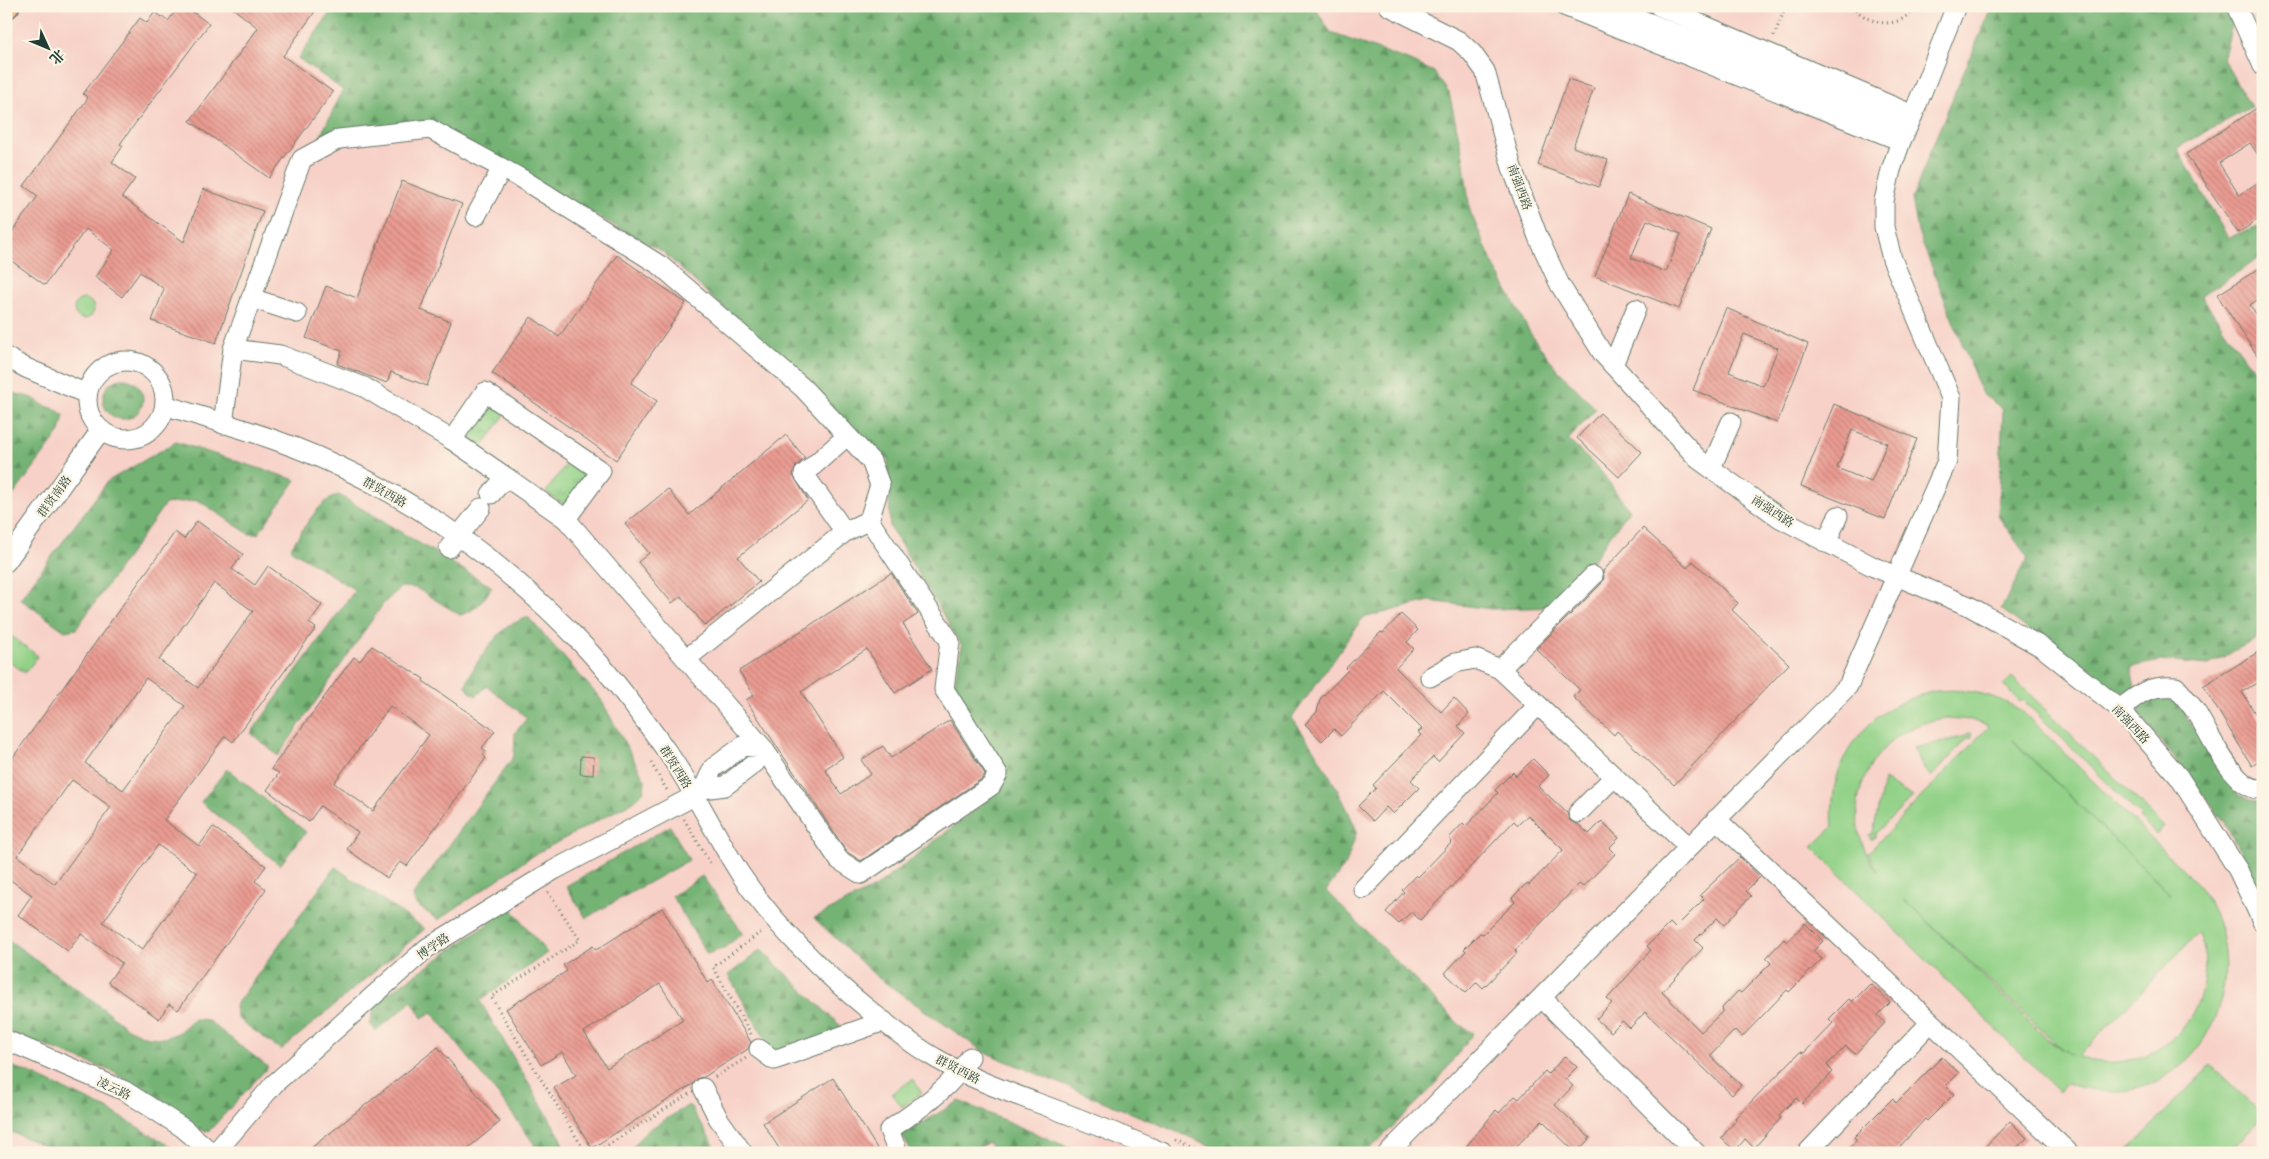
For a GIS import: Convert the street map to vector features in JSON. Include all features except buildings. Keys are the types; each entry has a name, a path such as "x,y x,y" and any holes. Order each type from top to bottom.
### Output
{"street":[{"name":"南强西路","path":"1389,6 1459,41 1472,53 1485,71 1512,168 1538,237 1560,285 1603,354 1698,459 1780,518 1826,543 1969,606 2043,648 2120,709 2179,777 2238,870 2263,923"},
{"path":"1564,6 1907,128"},
{"path":"1608,6 1641,12 1806,77 1907,128"},
{"path":"1659,6 1767,52 1806,77"},
{"path":"1388,1153 1848,686 1895,575 1948,461 1951,398 1892,259 1884,227 1884,201 1891,170 1956,6"},
{"path":"2236,6 2263,66"},
{"path":"222,424 233,349 302,159 339,138 430,129 502,168 661,266 803,388 871,461 880,485 869,520 845,532 686,660"},
{"path":"476,216 502,168"},
{"path":"251,298 297,314"},
{"path":"1613,365 1636,309"},
{"path":"233,349 280,355 364,387 452,440 566,518 763,748 839,860 862,874 991,786 998,774 944,689 950,641 869,520"},
{"path":"6,357 26,368 88,394"},
{"path":"122,361 135,362 152,370 160,381 164,392 165,405 159,420 144,435 131,439 118,438 101,430 90,414 88,394 94,378 103,369 122,361"},
{"path":"452,440 484,392 601,471 566,518"},
{"name":"群贤西路","path":"165,405 276,440 330,463 387,492 454,542 536,598 586,647 628,697 698,792 767,928 820,966 869,1010 937,1059 965,1064 1000,1090 1169,1146"},
{"path":"1711,468 1731,422"},
{"name":"群贤南路","path":"6,562 101,430"},
{"path":"845,532 804,474 847,436"},
{"path":"454,542 506,477"},
{"path":"1826,543 1838,516"},
{"path":"1500,670 1593,576"},
{"path":"1430,677 1455,663 1475,659 1500,670 1689,847"},
{"path":"2120,709 2140,692 2158,686 2176,687 2196,711 2233,773 2245,785 2259,789 2263,788"},
{"path":"1363,889 1538,705"},
{"path":"698,792 713,768 744,746 763,748"},
{"path":"1578,814 1614,777"},
{"name":"博学路","path":"214,1153 274,1084 427,948 540,878 698,792"},
{"path":"1716,819 2069,1153"},
{"path":"1542,998 1696,1153"},
{"path":"759,1049 774,1060 884,1021"},
{"path":"1807,1153 1930,1023"},
{"name":"凌云路","path":"6,1040 125,1091 183,1128 214,1153"},
{"path":"898,1153 889,1130 937,1096 965,1064"},
{"path":"702,1086 718,1118 743,1153"}],"path":[{"path":"1767,52 1786,6"},
{"path":"1852,6 1859,14 1870,19 1883,23 1897,23 1910,16 1916,6"},
{"path":"647,756 711,864"},
{"path":"540,878 580,940 492,997 586,1153"},
{"path":"595,1153 759,1049 713,967 767,928"},
{"path":"1169,1146 1204,1153"}],"shaded area":[{"path":"23,6 2263,6 2263,1153 6,1153 6,30"}],"green space":[{"path":"335,6 1314,6 1331,33 1413,62 1434,72 1449,93 1463,156 1470,211 1492,262 1530,333 1556,368 1596,409 1568,440 1600,470 1629,510 1559,607 1491,609 1429,601 1363,618 1292,718 1328,773 1357,831 1346,864 1326,891 1460,1025 1473,1033 1433,1087 1366,1153 1228,1153 984,1052 877,977 814,918 874,888 985,802 997,785 951,702 962,646 890,527 888,461 663,252 424,121 312,153 343,90 298,58"},
{"path":"1992,6 2227,6 2233,22 2223,59 2251,107 2177,148 2228,238 2263,224 2263,256 2201,296 2246,360 2263,378 2263,420 2259,423 2263,427 2263,635 2209,665 2160,661 2131,667 2135,688 2114,695 2001,609 2028,558 1998,516 2003,409 1982,394 1918,232 1912,199 1931,149"},
{"path":"84,299 91,302 94,309 91,316 84,319 77,316 74,309 77,302"},
{"path":"127,379 134,382 140,388 143,399 142,407 134,416 127,419 119,419 112,416 104,407 103,395 106,388 115,380"},
{"path":"6,391 33,398 64,415 60,432 6,505"},
{"path":"487,398 507,412 482,447 462,433"},
{"path":"176,442 296,480 258,534 249,534 198,500 165,504 76,629 65,631 20,599 108,481"},
{"path":"571,457 591,471 566,506 546,492"},
{"path":"339,495 492,587 479,605 460,615 416,588 401,587 383,604 278,756 251,733 355,590 290,549 318,509"},
{"path":"528,617 600,698 645,780 644,791 634,801 532,856 438,920 415,904 413,895 514,756 515,733 527,718 487,686 476,696 469,691 466,685 478,661 498,636 510,625"},
{"path":"10,635 38,656 25,673 6,659 6,640"},
{"path":"2012,677 2164,826 2156,835 2139,818 2141,816 2023,700 2020,702 2003,685"},
{"path":"1937,691 1971,692 1993,697 2023,712 2198,885 2218,923 2225,963 2220,1002 2205,1037 2181,1065 2149,1085 2111,1091 2067,1083 2059,1092 1812,847 1833,827 1833,802 1837,778 1845,757 1857,738 1873,721 1891,708 1913,698","holes":["1947,718 1971,720 1989,726 1868,853 1878,872 1864,848 1858,823 1859,798 1866,775 1879,754 1897,737 1920,724","2013,740 2171,895 2013,741","1902,897 2054,1042 2072,1055 2047,1039","2198,933 2204,954 2204,977 2199,999 2190,1018 2177,1034 2160,1047 2142,1057 2121,1062 2100,1062 2078,1057"]},
{"path":"2170,697 2180,708 2238,795 2263,803 2263,895 2224,821 2137,711 2155,698"},
{"path":"1968,733 1971,733 1972,738 1967,738 1931,777 1922,765 1914,748 1966,736"},
{"path":"227,769 306,832 280,865 201,802"},
{"path":"1884,780 1913,797 1871,840 1869,835 1873,833"},
{"path":"670,826 689,860 586,918 566,886"},
{"path":"335,867 425,929 281,1050 237,1018 235,1006"},
{"path":"702,876 743,933 724,948 707,954 672,896"},
{"path":"511,908 547,953 480,1001 561,1138 565,1153 529,1153 535,1145 432,1012 422,1018 412,1001 376,1031 370,1024 376,1002"},
{"path":"6,938 96,1003 127,1028 147,1037 164,1038 178,1033 194,1019 207,1020 268,1067 210,1130 205,1131 198,1128 157,1097 111,1071 6,1031"},
{"path":"761,950 847,1032 774,1054 728,975"},
{"path":"6,1064 107,1109 182,1153 63,1153 6,1130"},
{"path":"2211,1065 2263,1115 2232,1149 2235,1153 2125,1153"},
{"path":"913,1079 922,1093 902,1107 892,1093"},
{"path":"959,1101 1082,1153 995,1153 988,1142 973,1153 912,1153 902,1135"},
{"path":"689,1105 719,1153 629,1153 645,1132"}]}
